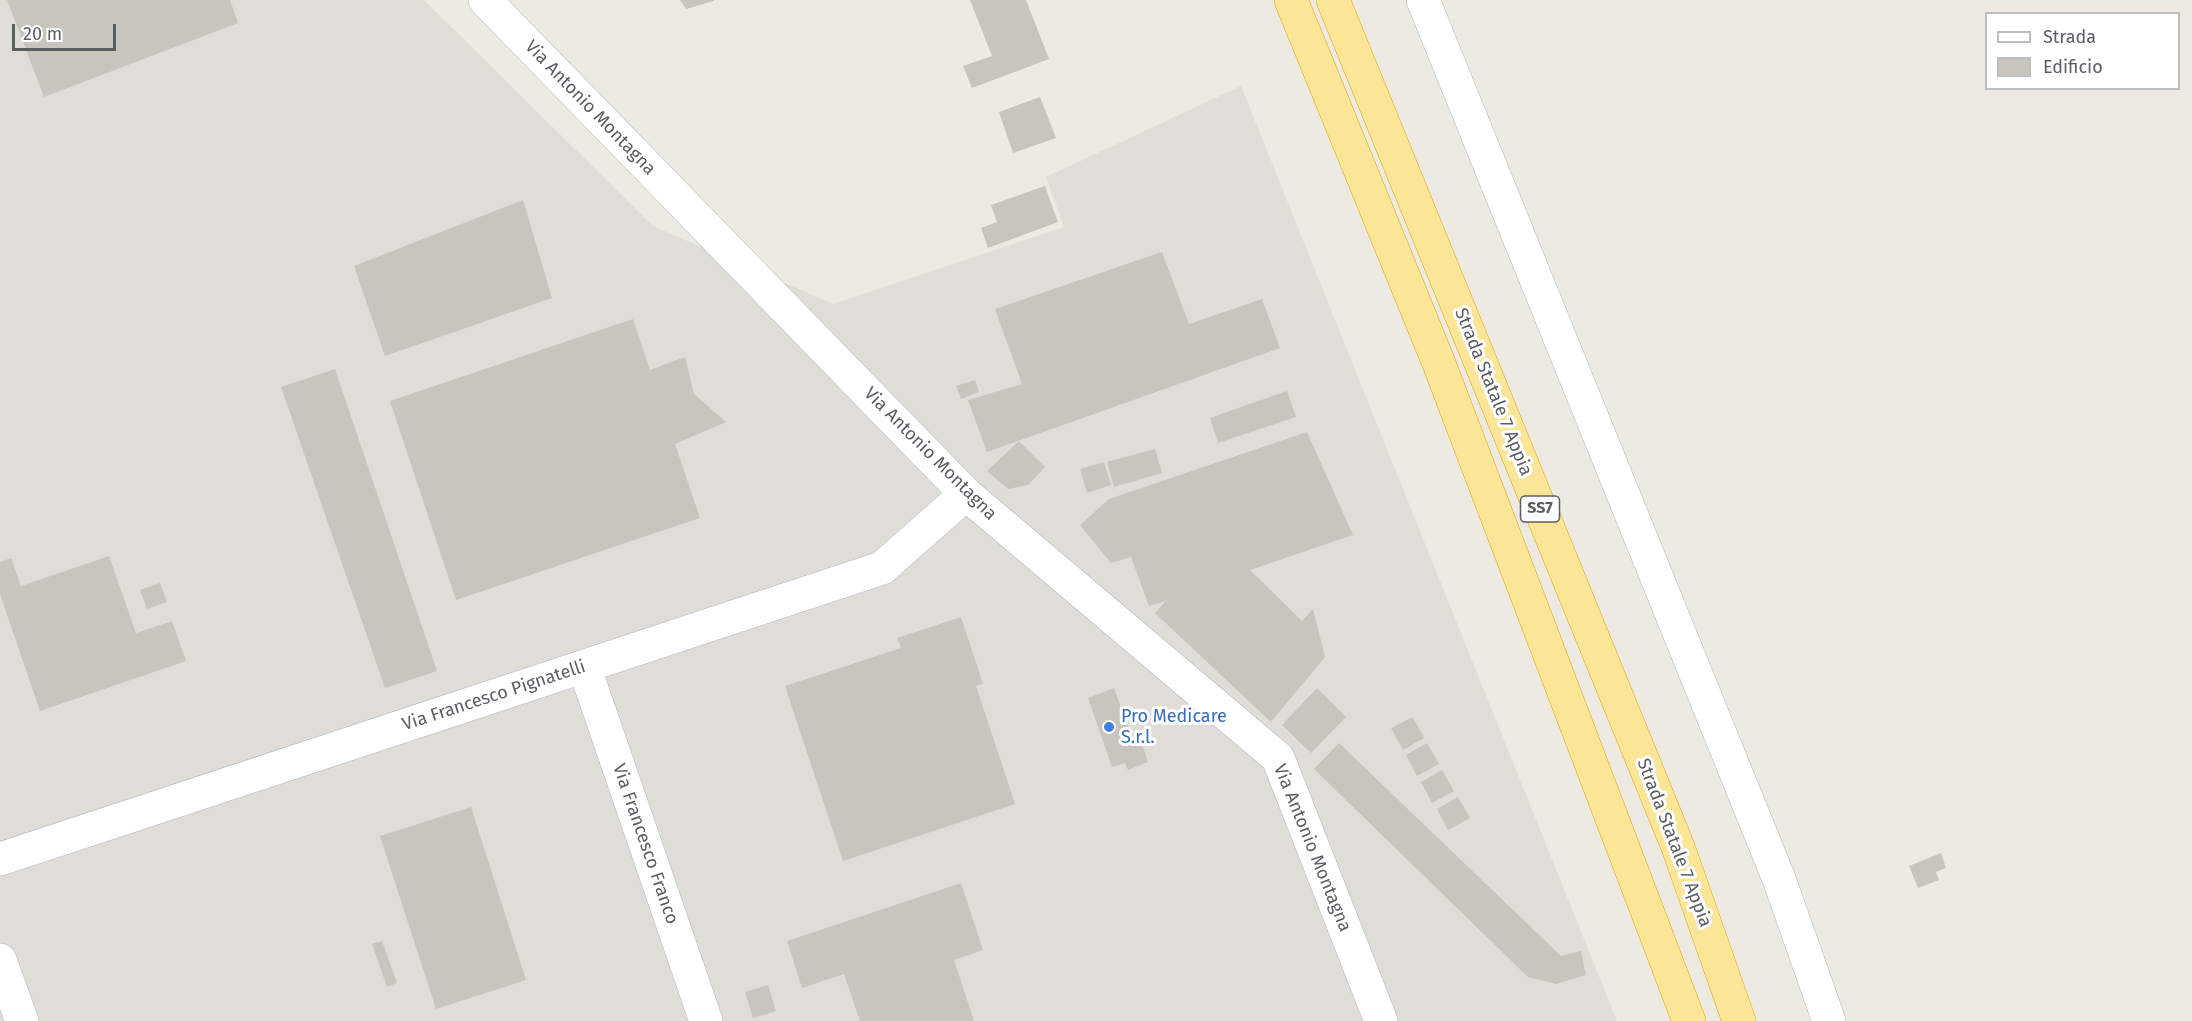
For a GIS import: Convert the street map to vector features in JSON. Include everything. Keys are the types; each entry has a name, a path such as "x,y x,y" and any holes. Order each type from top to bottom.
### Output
{"highway":[{"name":"SS7","path":"1291,0 1438,361 1689,1021"},
{"name":"Strada Statale 7 Appia","path":"1333,0 1678,847 1739,1021"}],"street":[{"name":"Via Antonio Montagna","path":"485,0 966,494 1278,758 1381,1021"},
{"path":"1423,0 1775,868 1829,1021"},
{"name":"Via Francesco Pignatelli","path":"0,859 882,568 966,494"},
{"name":"Via Francesco Franco","path":"584,666 706,1021"},
{"path":"0,960 22,1021"}],"shaded area":[{"path":"0,0 424,0 653,226 833,304 1064,227 1046,177 1241,86 1617,1021 0,1021"}],"building":[{"path":"7,0 230,0 238,23 44,97"},
{"path":"680,0 714,0 714,1 686,9"},
{"path":"970,0 1026,0 1049,59 972,88 963,66 992,56"},
{"path":"1040,97 1056,138 1013,153 999,112"},
{"path":"1045,186 1058,222 988,248 981,228 997,222 991,205"},
{"path":"523,200 552,298 385,356 354,266"},
{"path":"1162,252 1189,324 1262,299 1280,348 987,452 968,400 1022,384 995,309"},
{"path":"633,319 650,370 685,357 694,394 726,422 675,444 700,518 456,600 390,401"},
{"path":"335,369 437,671 385,688 281,387"},
{"path":"975,380 979,392 961,399 956,386"},
{"path":"1287,391 1296,417 1218,443 1210,418"},
{"path":"1307,432 1353,535 1250,570 1302,621 1313,609 1325,657 1271,722 1155,613 1166,601 1149,606 1131,557 1111,563 1080,525 1109,499"},
{"path":"1019,441 1045,467 1028,485 1008,489 987,471"},
{"path":"1155,449 1162,473 1114,487 1107,462"},
{"path":"1104,462 1111,485 1087,493 1080,469"},
{"path":"109,556 136,633 172,621 186,661 40,711 0,594 0,562 11,558 21,586"},
{"path":"160,583 167,602 147,609 140,590"},
{"path":"961,617 983,684 976,686 1015,804 843,861 785,686 901,648 897,638"},
{"path":"1114,688 1135,746 1142,744 1148,762 1128,770 1125,763 1112,767 1088,698"},
{"path":"1317,688 1346,717 1311,753 1282,725"},
{"path":"1413,717 1424,738 1403,750 1391,728"},
{"path":"1339,743 1561,956 1581,951 1586,975 1556,984 1528,977 1314,769"},
{"path":"1427,743 1439,764 1417,776 1406,755"},
{"path":"1442,770 1454,791 1432,803 1421,782"},
{"path":"1458,797 1470,818 1448,830 1437,809"},
{"path":"471,807 526,980 436,1009 380,836"},
{"path":"1941,853 1946,868 1936,872 1939,880 1918,888 1909,866"},
{"path":"961,883 983,950 954,960 974,1021 860,1021 844,974 802,988 787,941"},
{"path":"382,941 397,983 387,987 372,944"},
{"path":"768,985 776,1011 753,1018 745,992"}],"place":[{"name":"Pro Medicare S.r.l.","path":"1109,727"}]}
